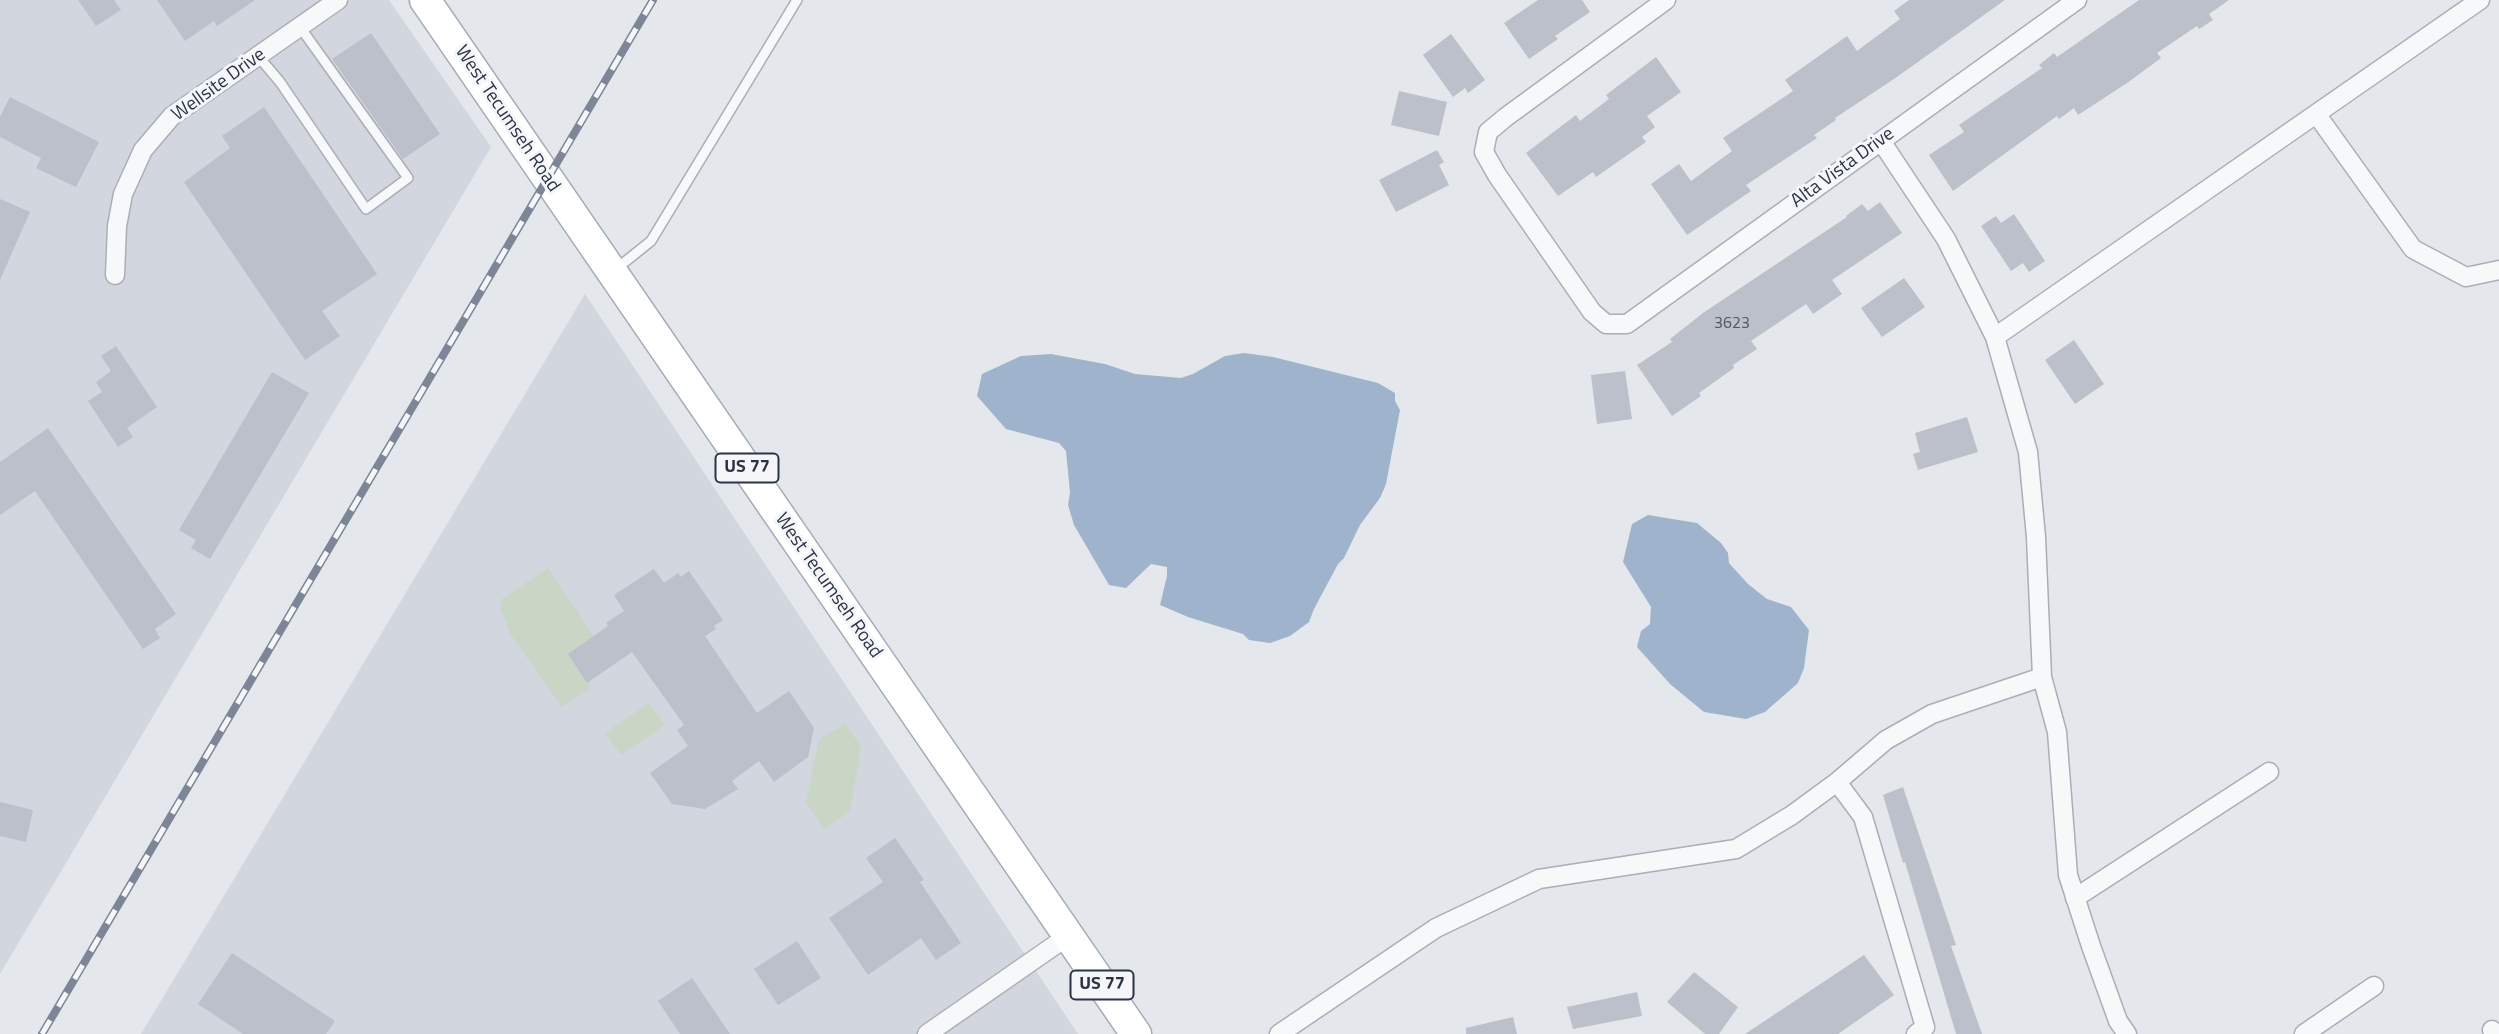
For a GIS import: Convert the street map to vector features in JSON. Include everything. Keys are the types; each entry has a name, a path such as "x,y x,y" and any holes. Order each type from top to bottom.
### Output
{"main road":[{"name":"West Tecumseh Road","path":"425,0 1136,1034"}],"street":[{"name":"Wellsite Drive","path":"115,275 117,226 123,194 143,150 172,116 338,0"},
{"name":"Alta Vista Drive","path":"1666,0 1488,132 1484,152 1592,312 1606,324 1627,324 2077,0"},
{"path":"1995,338 2480,0"},
{"path":"2317,115 2413,249 2466,277 2499,270"},
{"path":"1881,141 1947,239 1995,338 2028,452 2036,537 2042,677 2057,732 2068,875 2118,1021 2127,1034"},
{"path":"1279,1034 1436,928 1539,879 1736,849 1792,815 1837,782 1886,740 1933,714 2042,677"},
{"path":"2075,898 2269,772"},
{"path":"1837,782 1863,817 1925,1027 1916,1034"},
{"path":"927,1034 1068,936"},
{"path":"2304,1034 2375,986"}],"lane":[{"path":"612,272 651,241 797,0"},
{"path":"258,56 280,82 366,209 408,177 300,27"}],"shaded area":[{"path":"0,0 389,0 491,147 0,974"},
{"path":"585,294 1078,1034 141,1034"}],"green space":[{"path":"548,568 594,636 568,654 591,688 562,707 511,635 501,610 502,599"},
{"path":"649,703 665,725 621,755 605,733"},
{"path":"845,723 861,747 850,811 825,829 806,803 819,740"}],"water":[{"path":"1244,353 1273,357 1378,383 1395,393 1395,401 1400,410 1386,484 1380,498 1360,525 1309,622 1290,636 1270,643 1249,640 1243,634 1160,605 1167,567 1151,564 1126,588 1109,585 1074,525 1068,505 1070,493 1066,451 1059,443 1006,429 977,396 982,374 1021,356 1051,354 1105,364 1135,374 1181,378 1225,356"},
{"path":"1648,515 1697,523 1721,543 1728,553 1729,563 1748,584 1767,599 1791,607 1809,630 1804,668 1798,683 1765,712 1746,719 1704,712 1670,684 1637,647 1641,631 1650,624 1651,607 1623,562 1632,524"}],"building":[{"path":"78,0 114,0 121,10 96,26"},
{"path":"157,0 255,0 217,26 214,21 185,41"},
{"path":"1538,0 1582,0 1590,12 1555,36 1558,39 1529,59 1504,23"},
{"path":"1909,0 2005,0 1835,118 1836,120 1814,135 1817,138 1746,185 1751,191 1687,235 1651,184 1679,164 1691,181 1732,151 1723,138 1793,91 1785,80 1847,36 1857,51 1900,19 1894,11"},
{"path":"2139,0 2229,0 2209,14 2213,20 2199,29 2197,26 2157,53 2161,58 2127,83 2078,115 2074,108 2059,119 2057,116 1953,191 1929,155 1964,132 1959,125 2042,68 2039,65 2054,53 2057,57"},
{"path":"371,33 440,134 403,159 332,59"},
{"path":"1451,34 1485,80 1468,93 1465,88 1453,97 1423,55"},
{"path":"1656,57 1681,92 1647,116 1655,127 1642,137 1646,142 1596,177 1593,172 1558,196 1526,153 1576,115 1580,121 1609,99 1606,95"},
{"path":"1399,91 1447,102 1439,136 1391,125"},
{"path":"10,97 99,142 76,187 36,168 41,158 0,137 0,117"},
{"path":"264,107 377,274 322,311 340,336 305,360 184,182 230,148 222,136"},
{"path":"1437,150 1444,162 1439,165 1449,185 1396,212 1379,180"},
{"path":"0,199 30,212 0,280"},
{"path":"1880,202 1902,233 1832,280 1842,294 1813,314 1806,304 1751,341 1757,349 1733,365 1734,368 1699,393 1701,396 1672,416 1637,365 1672,342 1670,339 1703,313 1847,217 1862,204 1868,211"},
{"path":"2014,214 2045,261 2029,272 2023,263 2011,271 1981,226 1996,216 2001,223"},
{"path":"1904,278 1925,307 1882,337 1861,308"},
{"path":"2074,340 2104,384 2075,404 2045,360"},
{"path":"116,346 157,407 127,428 133,437 118,447 88,401 102,392 96,382 111,371 101,356"},
{"path":"1625,371 1632,419 1597,424 1591,375"},
{"path":"272,372 309,393 210,559 191,548 196,540 179,530"},
{"path":"1967,417 1978,452 1918,470 1913,454 1920,452 1915,433"},
{"path":"48,428 176,614 155,629 160,638 143,649 35,491 0,515 0,462"},
{"path":"654,569 664,583 678,573 681,577 689,571 723,620 705,636 757,713 789,691 814,728 808,757 774,782 759,761 732,781 738,789 705,809 672,804 650,773 688,746 677,730 684,725 632,652 587,683 568,654 608,626 606,623 624,611 614,595"},
{"path":"1903,787 1956,945 1951,946 1982,1034 1956,1034 1883,795"},
{"path":"0,802 33,810 26,842 0,836"},
{"path":"895,838 924,880 920,882 961,943 936,960 921,938 868,975 829,918 883,882 866,858"},
{"path":"797,941 821,978 778,1005 754,969"},
{"path":"232,953 335,1021 326,1034 243,1034 198,1004"},
{"path":"1864,955 1894,995 1838,1034 1745,1034"},
{"path":"1694,972 1738,1007 1719,1034 1705,1034 1667,1002"},
{"path":"692,978 730,1034 680,1034 658,1001"},
{"path":"1637,992 1642,1016 1573,1029 1567,1007"},
{"path":"1513,1017 1517,1034 1466,1034 1466,1028"}],"railway":[{"path":"42,1034 653,0"}]}
